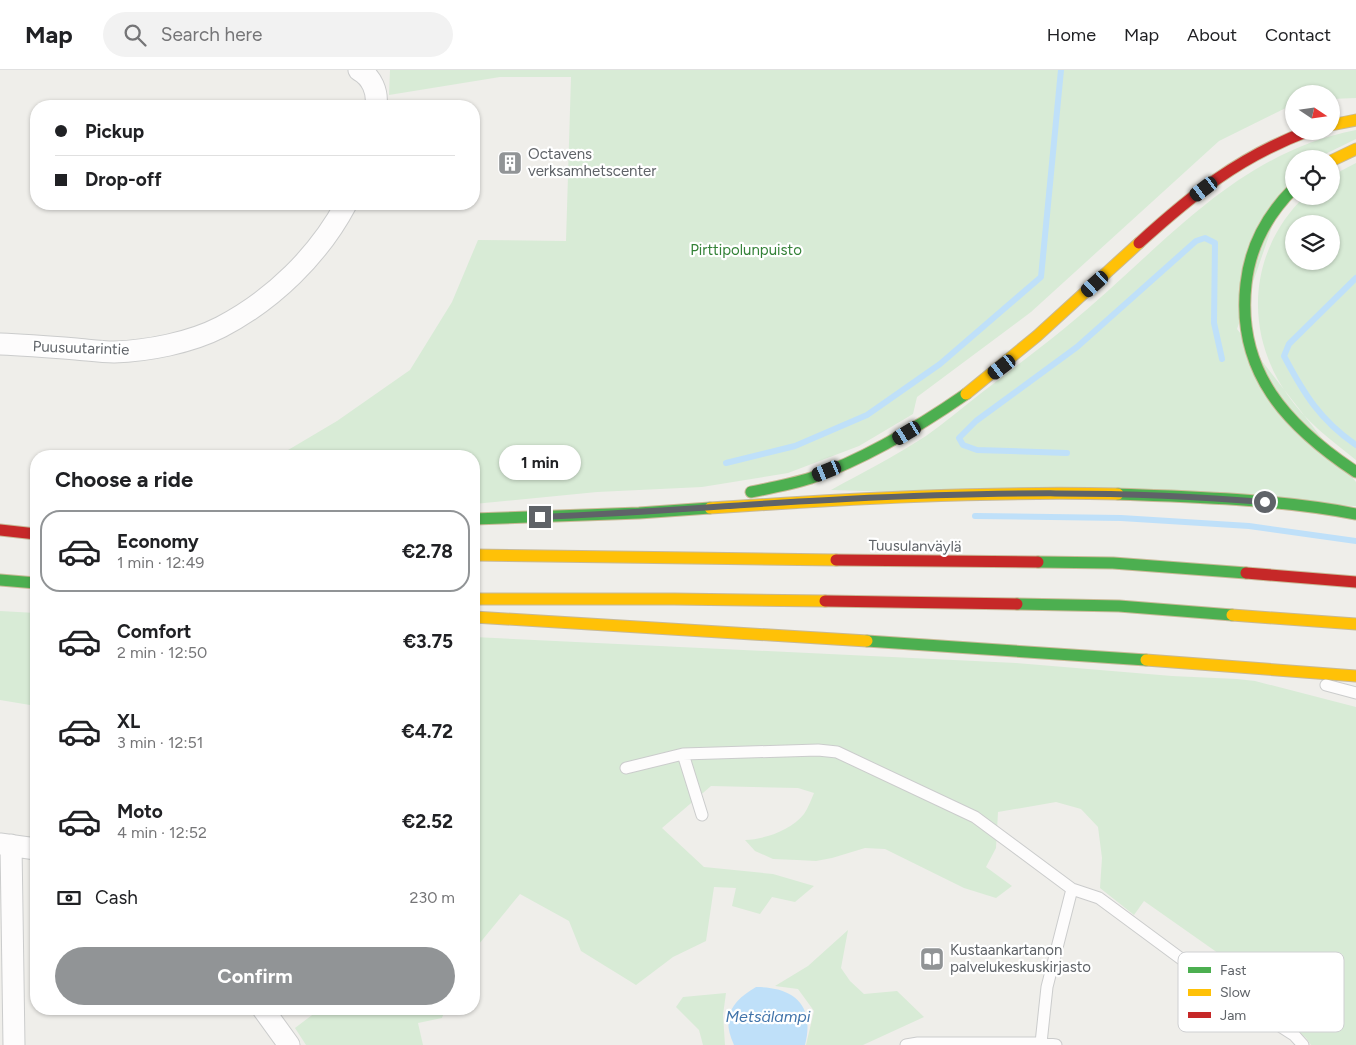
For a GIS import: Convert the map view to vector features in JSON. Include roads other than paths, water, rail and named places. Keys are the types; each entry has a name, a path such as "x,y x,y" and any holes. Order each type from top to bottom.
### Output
{"highway":[{"path":"1340,123 1356,120"},
{"path":"639,513 738,495 810,478 879,450 935,417 1002,367 1170,215 1235,167 1270,145 1285,139"},
{"path":"1340,157 1356,149"},
{"path":"1285,197 1265,224 1245,282 1244,317 1250,350 1259,373 1276,400 1304,434 1356,472"},
{"path":"480,519 639,513 844,499 1068,493 1206,497 1324,508 1356,514"},
{"path":"0,525 30,523"},
{"path":"0,530 30,533"},
{"name":"Tuusulanväylä","path":"480,555 1113,563 1356,582"},
{"path":"0,580 30,582"},
{"path":"480,600 674,598 1119,606 1356,624"},
{"path":"480,617 1267,668 1356,676"}],"street":[{"path":"363,72 376,90 376,100"},
{"name":"Puusuutarintie","path":"0,344 121,351 166,345 220,328 264,300 283,283 317,248 343,210"},
{"path":"14,1045 5,844 30,848"},
{"path":"267,1015 289,1045"}],"lane":[{"path":"1267,668 1356,693"},
{"path":"626,768 683,754 818,750 837,752 976,817 1072,889 1099,898 1178,956"},
{"path":"683,754 702,815"},
{"path":"1041,1043 1047,988 1072,889"},
{"path":"1288,1032 1303,1045"},
{"path":"906,1045 918,1043 1041,1043 1056,1045"}],"water":[{"name":"Metsälampi","path":"756,987 781,990 798,1001 804,1009 807,1019 805,1045 734,1045 728,1026 731,1011 740,998"}],"waterway":[{"path":"726,463 795,446 867,415 940,364 1041,277 1061,70"},
{"path":"1067,453 977,450 963,445 959,438 976,421 1077,347 1196,241 1205,238 1215,243 1214,323 1222,359"},
{"path":"1356,278 1289,344 1284,356 1314,405 1332,426 1356,445"},
{"path":"975,516 1121,518 1249,526 1356,541"}],"place":[{"name":"Octavens verksamhetscenter","path":"510,163"},
{"name":"Kustaankartanon palvelukeskuskirjasto","path":"932,959"}],"park label":[{"name":"Pirttipolunpuisto","path":"746,250"}]}
